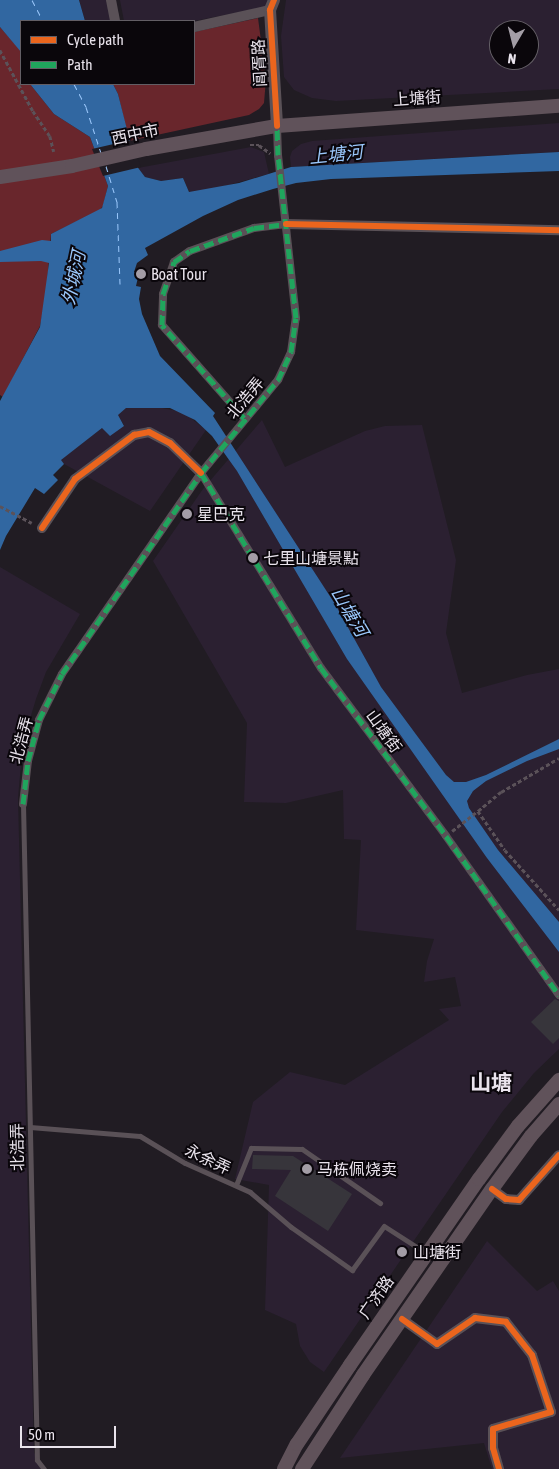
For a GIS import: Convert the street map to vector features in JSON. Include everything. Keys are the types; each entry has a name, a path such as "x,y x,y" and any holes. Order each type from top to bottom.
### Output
{"main road":[{"name":"上塘街","path":"277,126 559,106"},
{"name":"西中市","path":"0,177 72,166 146,149 277,126"},
{"name":"广济路","path":"284,1469 317,1414 427,1253 518,1126 559,1080"},
{"name":"广济路","path":"302,1469 492,1189 531,1136 559,1104"}],"street":[{"path":"111,0 115,20"},
{"path":"195,27 272,5"},
{"name":"阊胥路","path":"272,5 277,126"},
{"name":"北浩弄","path":"23,804 28,761 39,720 62,674 200,473 244,418 278,380 291,352 296,318 278,155 277,126"},
{"path":"244,418 162,325 163,294 174,262 190,251 254,228 286,224 559,230"},
{"path":"42,528 75,479 134,435 149,432 170,443 200,473"},
{"name":"山塘街","path":"200,473 321,668 446,836 559,995"},
{"path":"492,1189 506,1200 519,1200 559,1155"},
{"path":"402,1319 437,1344 475,1318 506,1322 532,1355 552,1412 492,1429 493,1448 499,1469"}],"lane":[{"name":"北浩弄","path":"23,804 37,1460 44,1469"},
{"name":"永余弄","path":"30,1128 140,1136 185,1163 250,1192 291,1227 352,1270 384,1226 427,1253"},
{"path":"236,1186 251,1148 302,1148 380,1203"}],"path":[{"path":"0,50 33,111 50,136 54,152"},
{"path":"0,506 29,521"},
{"path":"461,824 508,787 559,758"},
{"path":"478,811 505,850 559,910"}],"shaded area":[{"path":"79,0 107,0 112,20 85,20"},
{"path":"120,0 269,0 267,7 195,21 124,20"},
{"path":"286,0 559,0 559,89 336,101 312,98 294,90 284,77 281,36"},
{"path":"258,18 266,79 264,103 259,109 249,115 129,141 118,94 114,85 195,85 195,32"},
{"path":"0,27 20,50 20,85 31,85 54,114 90,137 108,186 103,206 100,210 51,234 46,296 40,326 3,397 0,395"},
{"path":"559,123 559,152 291,167 290,157 292,151 301,144 312,141"},
{"path":"251,147 264,152 269,174 203,192 189,192 183,178 161,181 145,177 138,168"},
{"path":"157,407 183,412 206,430 150,511 64,464 60,460 102,428 124,425 117,415 126,408"},
{"path":"262,420 285,467 365,431 385,426 422,425 456,560 446,633 462,693 527,675 559,669 559,1049 534,1073 502,1112 324,1372 310,1362 300,1346 296,1324 265,1310 269,1185 235,1179 253,1102 290,1072 345,1085 449,1020 439,1009 461,1006 455,977 424,982 427,961 434,939 356,930 361,840 344,839 343,790 286,803 244,802 247,723 153,561 203,489"},
{"path":"0,567 80,614 46,672 36,699 23,742 18,798 34,1452 42,1469 0,1469"},
{"path":"487,1241 537,1291 553,1281 559,1291 559,1469 492,1469 484,1443 340,1458"}],"water":[{"path":"0,0 79,0 85,20 20,20 20,51 0,27"},
{"name":"外城河","path":"31,85 114,85 118,94 136,165 145,177 161,181 183,178 189,192 239,183 291,167 559,152 559,171 331,179 296,183 273,189 238,200 203,216 145,248 148,255 137,263 134,272 139,273 136,286 141,287 139,299 142,314 160,356 215,413 213,416 335,604 381,687 446,775 454,782 466,782 486,775 559,739 559,749 527,761 486,781 473,791 467,801 469,808 498,850 559,922 559,952 487,858 347,659 237,471 212,436 195,420 170,408 126,408 118,415 124,426 110,436 102,428 61,460 64,464 53,475 58,480 44,494 35,488 6,536 0,550 0,401 40,327 49,263 41,261 0,262 0,251 42,240 51,241 51,234 102,208 108,186 90,137 54,114"}],"pier":[{"path":"131,140 141,167 103,176 92,149"}],"building":[{"path":"555,999 559,1001 559,1038 553,1044 531,1022"},
{"path":"253,1155 293,1156 352,1194 328,1231 275,1196 291,1170 252,1169"}],"ferry route":[{"path":"32,0 42,20"},
{"path":"75,85 86,107 101,153"},
{"path":"106,166 117,202 120,284"}],"marked path":[{"path":"23,804 28,761 39,720 62,674 201,473 278,380 291,352 296,318 278,155 277,126"},
{"path":"244,418 162,325 163,294 174,262 190,251 254,228 286,224"},
{"path":"201,473 321,668 446,836 559,995"}],"cycle path":[{"path":"274,0 270,10 277,126"},
{"path":"286,224 559,230"},
{"path":"42,528 75,479 134,435 149,432 170,443 201,473"},
{"path":"492,1189 506,1199 519,1200 559,1155"},
{"path":"402,1319 437,1344 475,1318 506,1322 532,1355 551,1412 493,1429 493,1448 499,1469"}],"place":[{"name":"Boat Tour","path":"141,274"},
{"name":"星巴克","path":"187,514"},
{"name":"七里山塘景點","path":"253,558"},
{"name":"马栋佩烧卖","path":"307,1169"},
{"name":"山塘街","path":"402,1252"}],"district":[{"name":"山塘","path":"491,1082"}],"water label":[{"name":"上塘河","path":"336,155"},
{"name":"山塘河","path":"349,612"}]}
